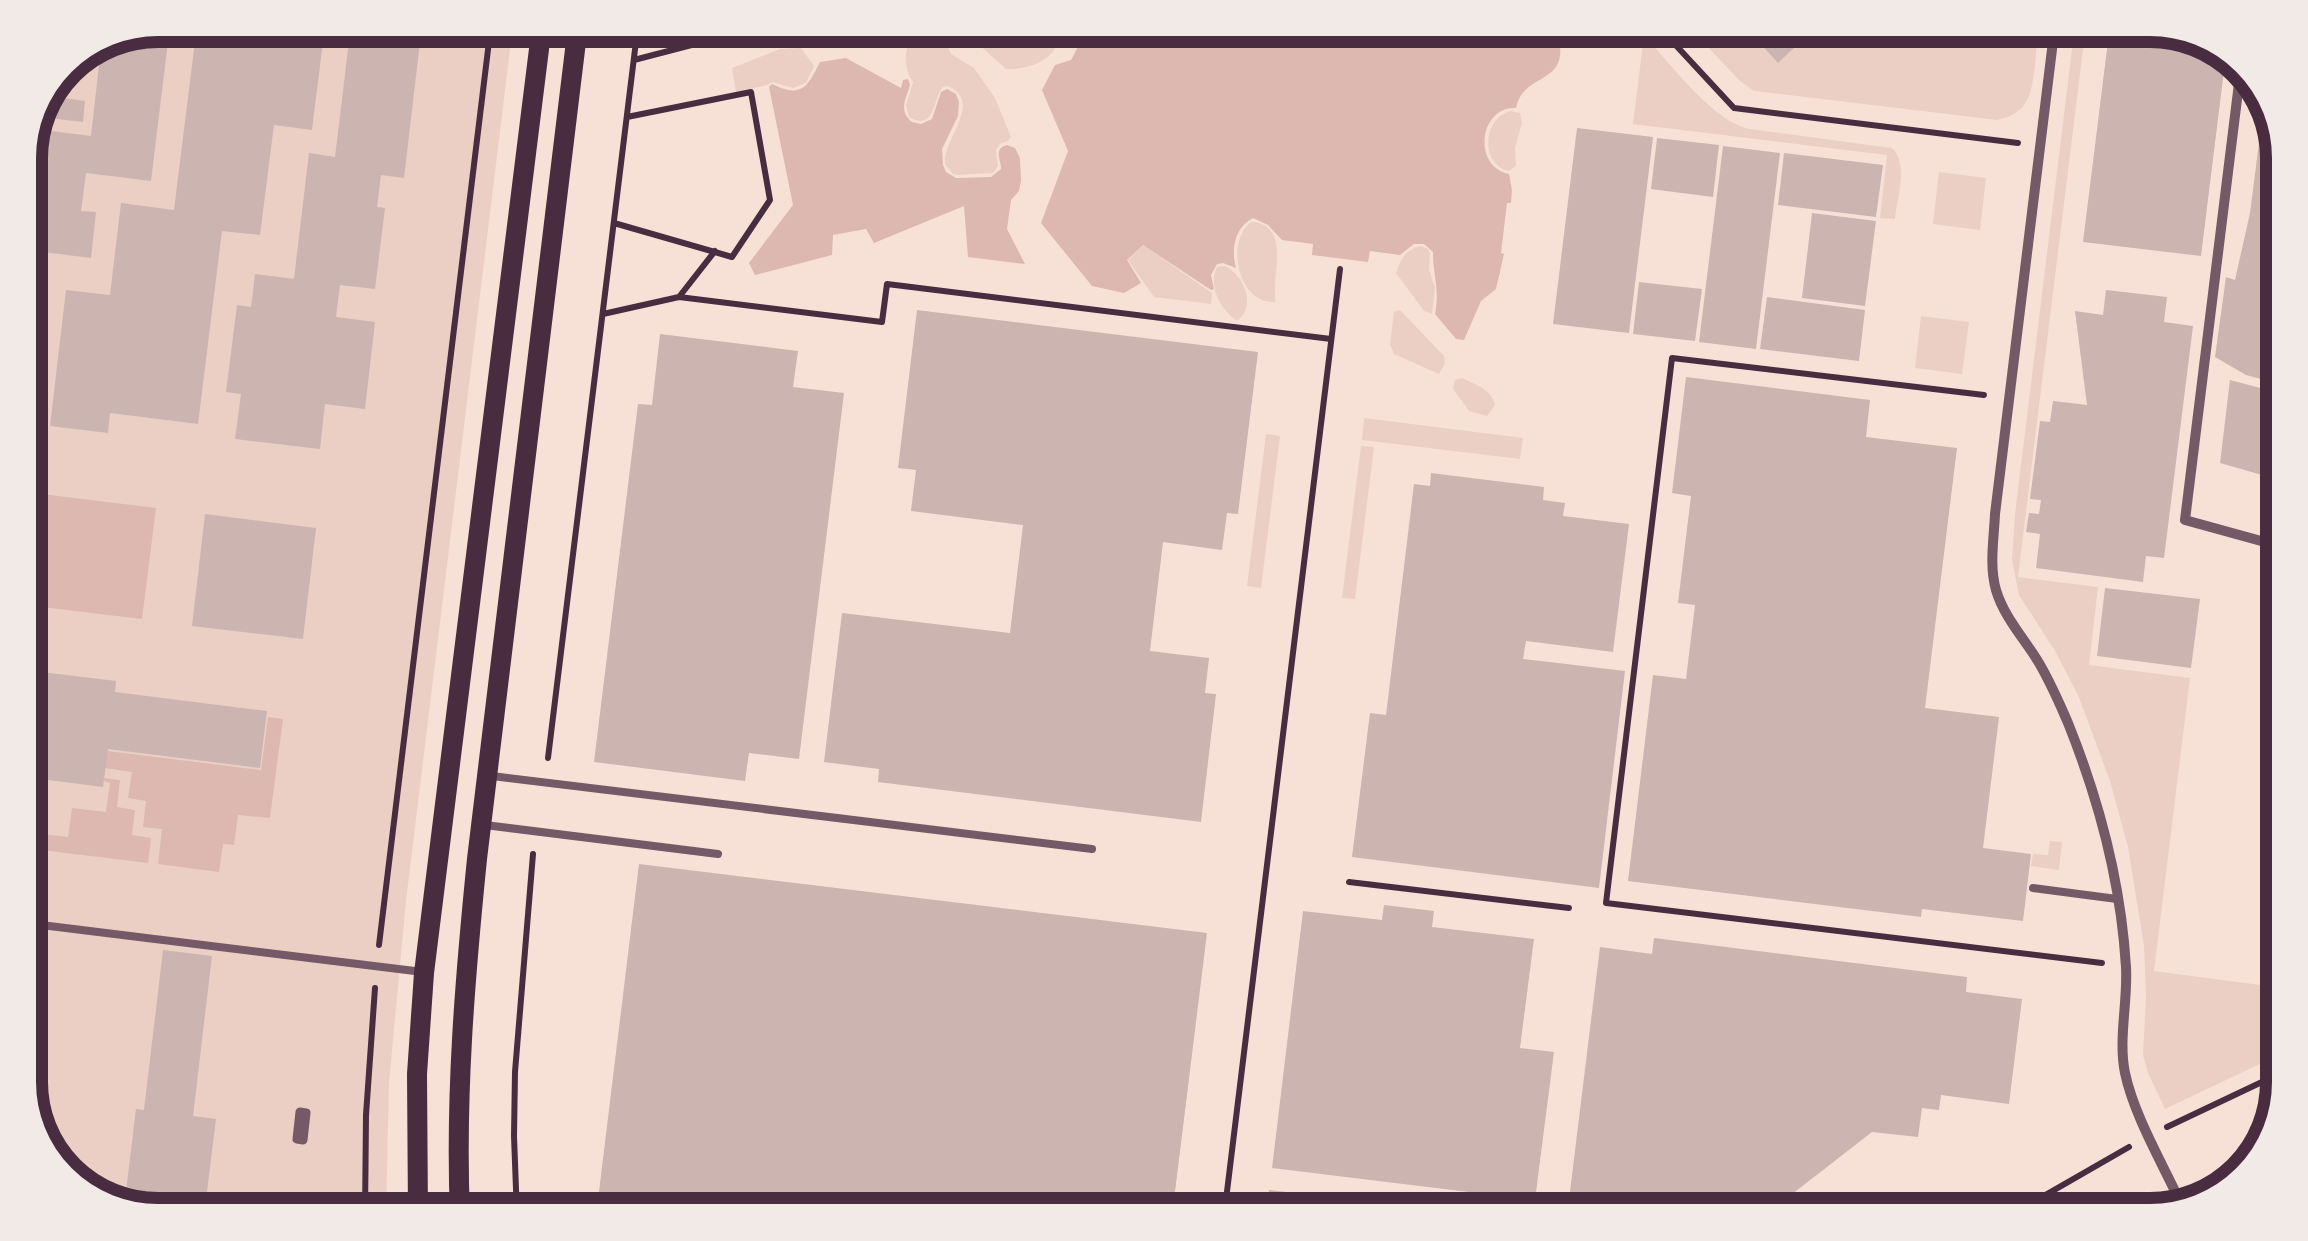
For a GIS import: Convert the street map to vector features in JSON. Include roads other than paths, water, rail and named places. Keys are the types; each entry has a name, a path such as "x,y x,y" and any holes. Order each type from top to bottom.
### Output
{"main road":[{"path":"418,1198 417,1074 424,972 540,42"},
{"path":"459,1198 463,995 576,42"}],"street":[{"path":"2054,42 1996,514 1994,584 2005,611 2056,695 2079,752 2104,834 2118,899 2126,966 2126,1077 2177,1196"},
{"path":"2239,84 2185,520 2265,542"}],"lane":[{"path":"487,775 1092,849"},
{"path":"481,824 718,854"},
{"path":"2033,888 2118,899"},
{"path":"43,924 424,972"}]}
